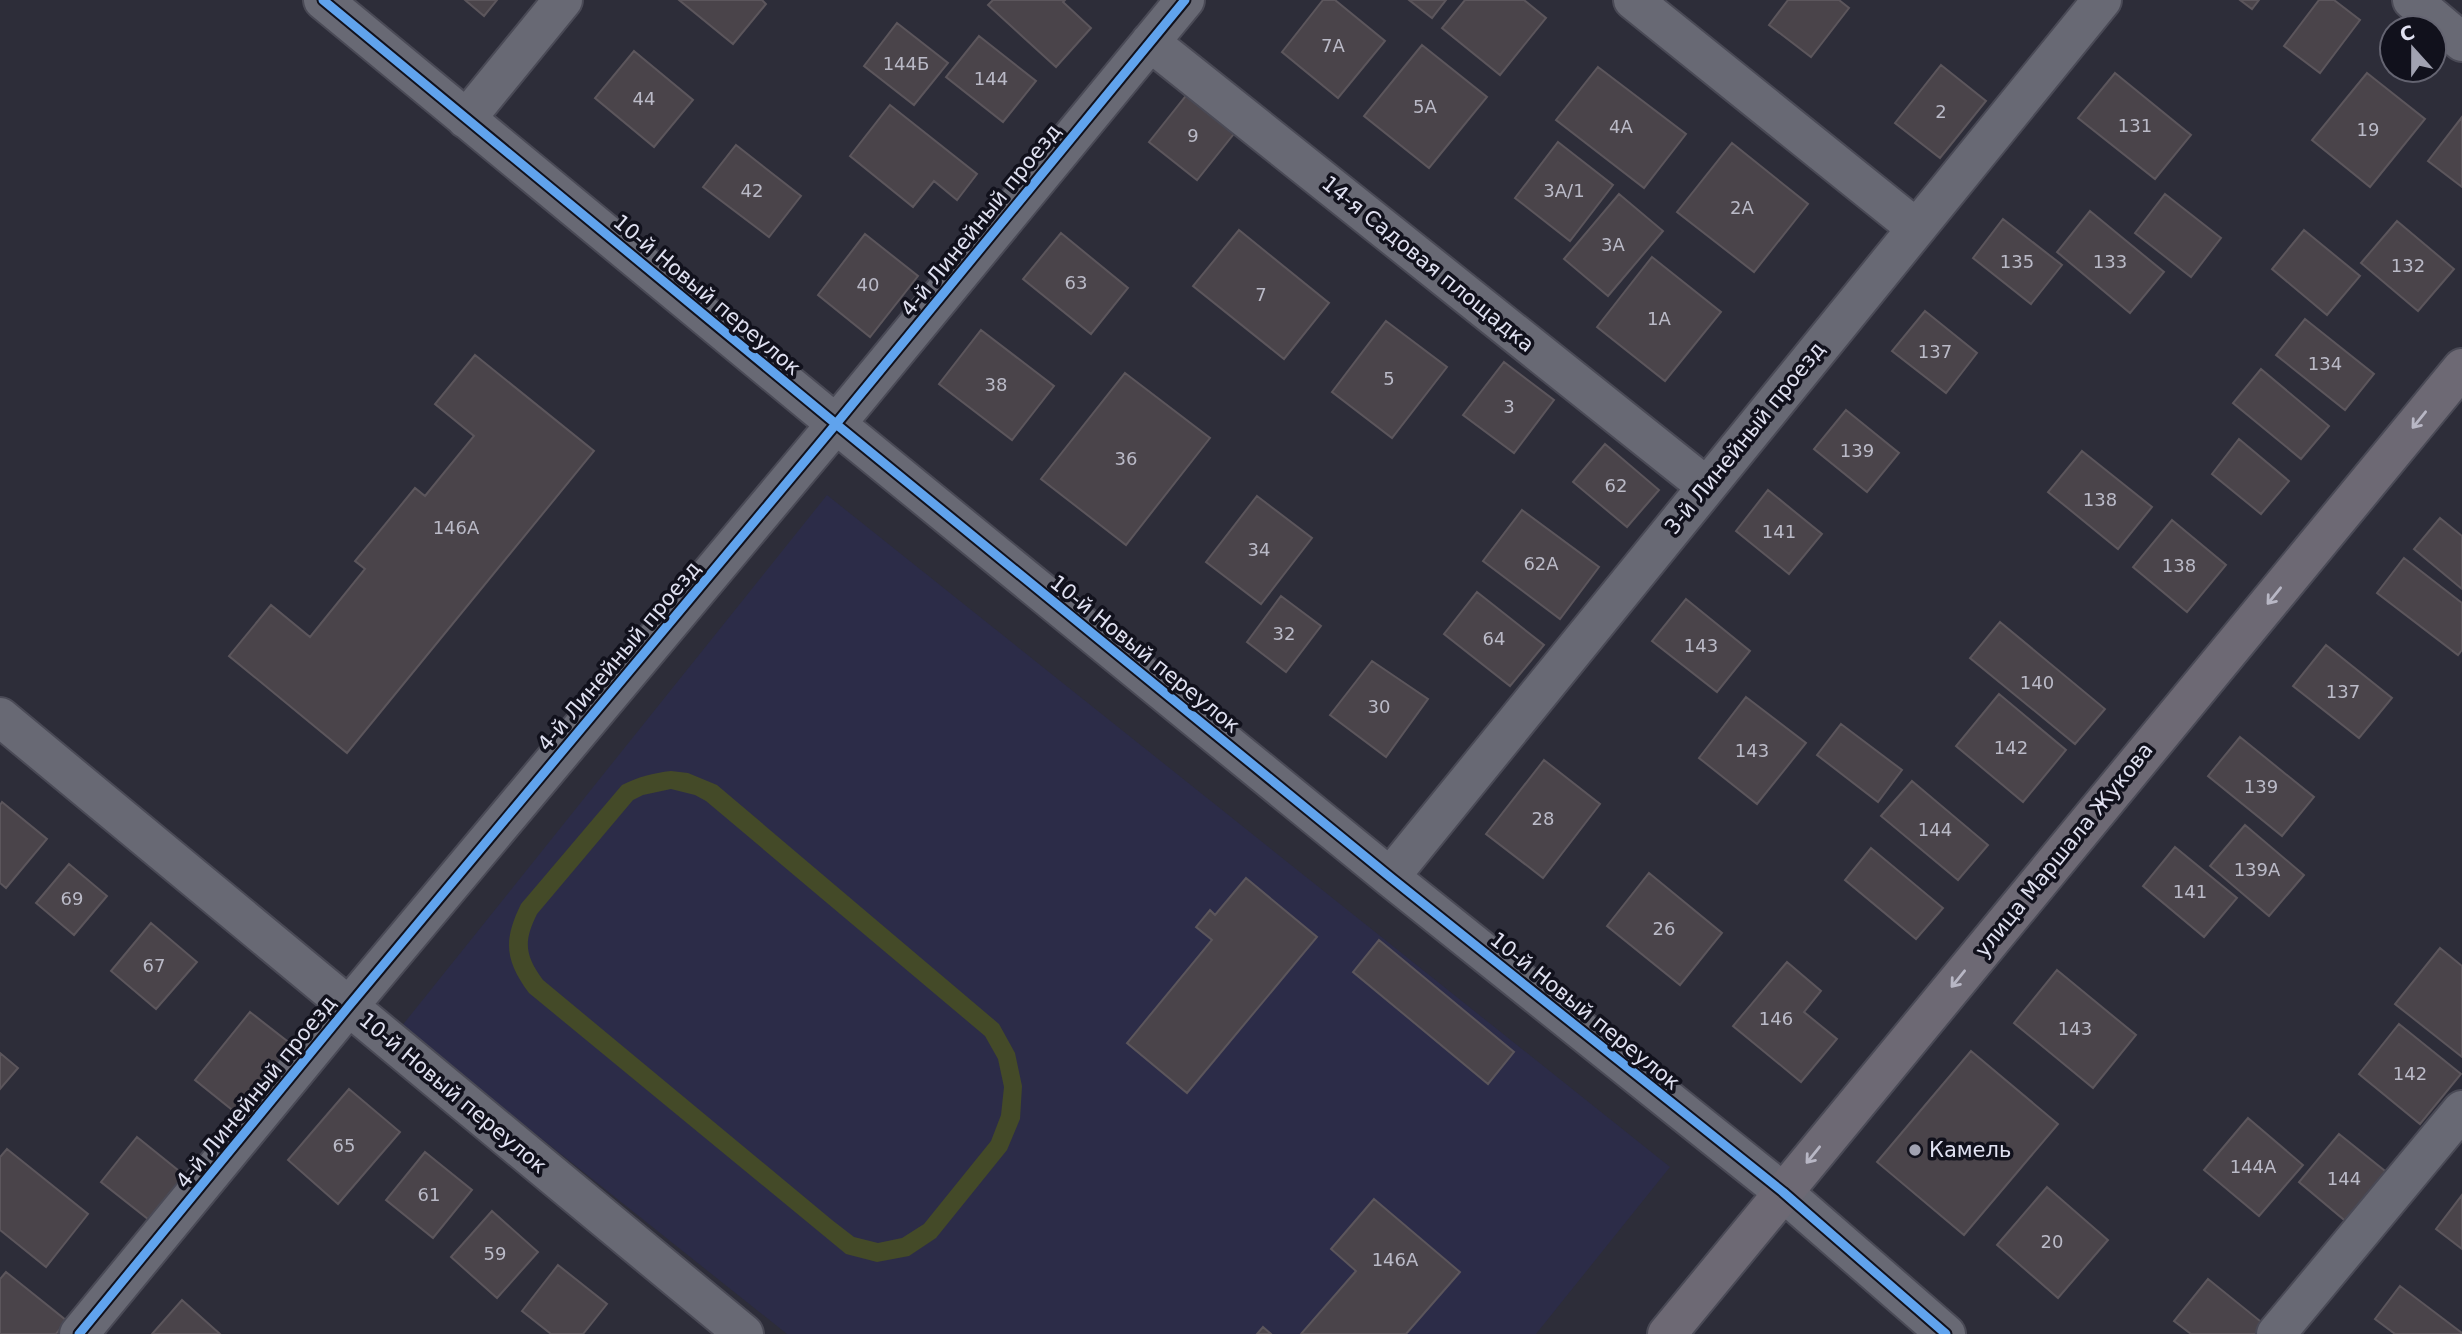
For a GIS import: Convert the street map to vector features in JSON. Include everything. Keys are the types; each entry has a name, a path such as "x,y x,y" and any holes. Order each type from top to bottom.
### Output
{"main road":[{"name":"улица Маршала Жукова","path":"1667,1334 2462,368"}],"street":[{"name":"10-й Новый переулок","path":"323,0 1390,877 1783,1192 1946,1334"},
{"path":"466,118 563,0"},
{"name":"4-й Линейный проезд","path":"79,1334 1185,0"},
{"path":"1633,0 1916,228"},
{"name":"3-й Линейный проезд","path":"1390,877 2102,0"},
{"path":"2412,0 2462,42"},
{"name":"14-я Садовая площадка","path":"1150,42 1706,486"},
{"name":"10-й Новый переулок","path":"0,717 744,1334"},
{"path":"2276,1334 2458,1123"}],"shaded area":[{"path":"827,495 1670,1167 1536,1334 787,1334 401,1027"}],"green space":[{"path":"671,771 688,773 717,785 999,1024 1015,1053 1022,1086 1020,1119 1007,1150 936,1238 909,1256 877,1262 846,1254 529,993 515,970 509,940 521,904 622,785 652,774","holes":["671,789 695,795 706,801 985,1036 998,1059 1004,1087 1001,1115 991,1141 924,1224 902,1238 878,1243 854,1237 543,980 532,963 528,941 537,914 633,800"]}],"building":[{"path":"465,0 497,0 484,16"},
{"path":"679,0 762,0 766,4 733,44"},
{"path":"993,0 1065,0 1063,2 1091,28 1056,67 988,5"},
{"path":"1323,0 1335,0 1385,41 1338,98 1282,52"},
{"path":"1409,0 1446,0 1432,18"},
{"path":"1465,0 1524,0 1546,18 1500,75 1442,28"},
{"path":"1788,0 1839,0 1849,8 1811,57 1769,25"},
{"path":"2240,0 2259,0 2252,9"},
{"path":"2319,0 2334,0 2360,20 2320,73 2284,46"},
{"path":"897,23 948,63 914,105 864,66"},
{"path":"979,36 1036,81 1003,122 946,77"},
{"path":"1422,45 1487,97 1429,168 1364,116"},
{"path":"634,51 693,100 654,147 595,98"},
{"path":"1941,65 1986,101 1940,158 1895,123"},
{"path":"1598,67 1686,134 1644,188 1556,120"},
{"path":"2115,73 2191,135 2155,179 2078,118"},
{"path":"2367,73 2425,119 2370,187 2312,140"},
{"path":"1189,92 1237,130 1197,180 1149,142"},
{"path":"890,105 977,174 957,200 934,181 913,207 850,156"},
{"path":"2462,117 2462,187 2428,161"},
{"path":"1558,142 1613,185 1570,241 1515,198"},
{"path":"1732,143 1808,204 1754,272 1677,212"},
{"path":"736,145 801,196 769,237 703,187"},
{"path":"1619,194 1663,231 1608,296 1564,259"},
{"path":"2165,194 2221,238 2191,277 2135,233"},
{"path":"2090,211 2164,272 2130,313 2057,252"},
{"path":"2003,219 2062,265 2031,304 1973,258"},
{"path":"2397,221 2454,269 2418,311 2361,263"},
{"path":"1239,230 1329,303 1284,359 1193,286"},
{"path":"2304,230 2360,276 2327,315 2272,269"},
{"path":"1061,233 1128,288 1091,334 1023,279"},
{"path":"865,234 918,276 870,337 818,295"},
{"path":"1652,257 1721,312 1665,381 1597,327"},
{"path":"1925,311 1977,353 1946,393 1892,351"},
{"path":"2305,319 2374,374 2345,410 2276,355"},
{"path":"1386,321 1447,367 1392,438 1332,392"},
{"path":"981,330 1054,386 1012,440 939,384"},
{"path":"475,355 594,451 347,753 229,656 271,605 310,637 365,569 355,561 415,488 425,496 474,436 435,404"},
{"path":"1504,362 1554,400 1514,453 1463,415"},
{"path":"2261,369 2329,426 2301,459 2233,403"},
{"path":"1125,373 1210,438 1126,545 1041,479"},
{"path":"1846,410 1899,453 1867,492 1814,449"},
{"path":"2239,439 2289,481 2261,514 2212,474"},
{"path":"1605,444 1659,490 1627,527 1573,482"},
{"path":"2082,451 2152,507 2118,549 2048,492"},
{"path":"1768,490 1822,534 1789,574 1736,531"},
{"path":"1257,496 1312,538 1261,604 1206,562"},
{"path":"1522,510 1599,567 1560,619 1483,561"},
{"path":"2440,518 2462,536 2462,589 2414,549"},
{"path":"2172,520 2226,565 2187,612 2133,567"},
{"path":"2404,558 2462,603 2462,650 2458,655 2377,593"},
{"path":"1477,592 1544,645 1510,686 1444,634"},
{"path":"1281,596 1321,626 1286,672 1247,642"},
{"path":"1686,599 1750,651 1717,692 1652,641"},
{"path":"2000,622 2105,709 2075,744 1970,658"},
{"path":"2326,645 2392,698 2359,738 2293,686"},
{"path":"1372,661 1428,699 1386,757 1330,715"},
{"path":"1999,694 2066,750 2023,802 1956,746"},
{"path":"1746,697 1806,743 1757,804 1699,758"},
{"path":"1841,724 1902,770 1878,802 1817,755"},
{"path":"2240,737 2314,797 2282,836 2208,776"},
{"path":"1544,760 1600,804 1543,878 1486,834"},
{"path":"1912,781 1988,845 1958,880 1881,816"},
{"path":"2,802 47,839 6,888 0,883"},
{"path":"2245,825 2304,875 2269,916 2210,866"},
{"path":"2175,847 2237,898 2204,937 2143,886"},
{"path":"1871,848 1943,908 1916,939 1845,880"},
{"path":"69,864 107,896 74,935 36,903"},
{"path":"1649,873 1722,933 1680,985 1607,926"},
{"path":"1246,878 1317,937 1187,1093 1127,1043 1212,940 1196,927 1210,910 1215,915"},
{"path":"151,923 197,962 156,1009 111,971"},
{"path":"1379,940 1514,1052 1488,1084 1353,972"},
{"path":"2440,948 2462,966 2462,1057 2395,1004"},
{"path":"1787,962 1821,991 1804,1012 1837,1039 1801,1082 1733,1026"},
{"path":"2057,970 2136,1035 2093,1088 2014,1023"},
{"path":"250,1012 296,1048 241,1117 195,1080"},
{"path":"2399,1024 2461,1074 2420,1124 2359,1074"},
{"path":"1971,1051 2058,1124 1964,1235 1877,1162"},
{"path":"0,1053 18,1068 0,1089"},
{"path":"349,1089 400,1132 338,1204 288,1160"},
{"path":"2248,1118 2303,1165 2259,1216 2204,1170"},
{"path":"2339,1134 2390,1175 2349,1224 2299,1182"},
{"path":"137,1137 189,1179 153,1223 101,1182"},
{"path":"7,1149 88,1214 46,1267 0,1230 0,1157"},
{"path":"425,1152 472,1190 433,1238 386,1200"},
{"path":"2047,1187 2108,1240 2058,1298 1997,1245"},
{"path":"2462,1195 2462,1249 2436,1229"},
{"path":"1374,1199 1460,1272 1406,1334 1301,1334 1356,1271 1331,1249"},
{"path":"492,1211 538,1252 497,1298 451,1257"},
{"path":"558,1265 607,1304 583,1334 551,1334 522,1311"},
{"path":"6,1272 67,1321 56,1334 0,1334 0,1279"},
{"path":"2208,1279 2265,1325 2257,1334 2191,1334 2174,1321"},
{"path":"2400,1286 2462,1334 2395,1334 2375,1319"},
{"path":"182,1300 220,1334 152,1334"},
{"path":"1263,1327 1271,1334 1257,1334"}],"cycle path":[{"path":"323,0 1390,877 1783,1192 1946,1334"},
{"path":"79,1334 1185,0"}],"place":[{"name":"Камель","path":"1915,1150"}]}
